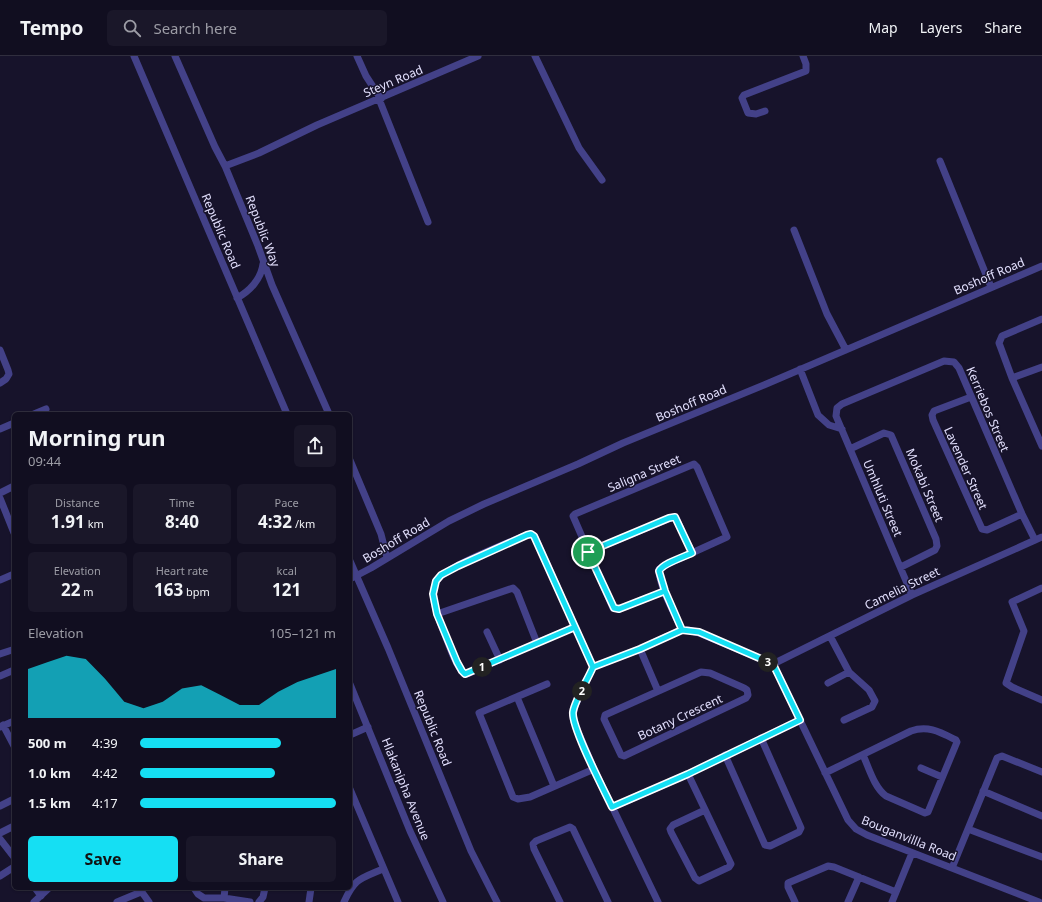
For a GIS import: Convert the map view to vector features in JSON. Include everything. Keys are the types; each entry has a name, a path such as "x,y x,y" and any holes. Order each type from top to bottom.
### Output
{"street":[{"name":"Republic Road","path":"134,56 286,412"},
{"name":"Republic Way","path":"175,56 215,147 225,166 260,250 263,263 328,412"},
{"path":"357,56 366,76 380,99 428,222"},
{"name":"Steyn Road","path":"225,166 478,56"},
{"path":"535,56 579,148 602,180"},
{"path":"765,111 756,114 748,113 742,98 744,95 806,71 806,64 803,56"},
{"path":"940,161 991,288"},
{"path":"794,230 827,314 846,350"},
{"path":"237,298 245,293 258,279 263,263"},
{"name":"Boshoff Road","path":"353,577 459,516 484,504 623,443 800,370 1042,266"},
{"path":"1042,319 1006,335 1000,339 999,346 1042,446"},
{"path":"0,350 9,372 8,377 0,383"},
{"name":"Kerriebos Street","path":"836,410 838,406 842,404 944,361 948,360 957,364 1022,514 1035,540"},
{"path":"1012,378 1042,367"},
{"path":"800,370 818,415 833,428 842,429"},
{"name":"Lavender Street","path":"971,397 934,412 932,415 933,420 982,530 987,530 1022,514"},
{"path":"39,412 46,409"},
{"name":"Umhluti Street","path":"836,410 836,416 912,595"},
{"path":"0,429 12,425"},
{"name":"Mokabi Street","path":"850,449 884,433 891,434 938,544 934,550 901,567"},
{"name":"Saligna Street","path":"588,552 574,515 694,464 697,467 727,537 692,553"},
{"path":"352,465 381,534 387,558"},
{"path":"0,493 12,487"},
{"path":"0,498 12,528"},
{"path":"665,591 619,609 614,608 588,552 673,517 676,518 692,553 659,569 665,591 682,630"},
{"path":"575,627 465,674 457,662 437,614 434,592 436,581 441,575 458,566 527,535 533,535 535,538 593,667"},
{"name":"Camelia Street","path":"773,664 912,595 1042,537"},
{"path":"0,580 12,575"},
{"name":"Republic Road","path":"353,577 388,648 471,851 497,902"},
{"path":"437,614 513,588 517,592 537,643"},
{"path":"1042,588 1013,602 1012,604 1024,631 1007,681 1007,684 1042,700"},
{"path":"658,902 594,769 573,716 575,706 593,667 640,649 682,630 699,632 773,664"},
{"path":"487,632 500,660"},
{"path":"830,636 849,672 869,690 875,701 872,707 844,720"},
{"path":"640,649 658,691"},
{"path":"0,654 12,650"},
{"name":"Bouganvillla Road","path":"773,664 848,820 853,826 864,834 952,868 1025,900 1039,902"},
{"path":"1,673 12,672"},
{"name":"Botany Crescent","path":"704,672 710,673 744,688 748,693 746,698 624,756 621,755 604,716 658,691 698,673 704,672"},
{"path":"828,683 849,672"},
{"path":"546,684 517,698 479,713 513,797 517,799 527,798 594,769"},
{"name":"Hlakanipha Avenue","path":"352,689 410,831 443,902"},
{"path":"517,698 554,786"},
{"path":"612,807 688,774 800,720"},
{"path":"12,722 2,726 12,743"},
{"path":"352,734 368,727"},
{"path":"825,773 911,731 920,728 931,729 956,740 957,743 926,813 883,794 876,783 863,755"},
{"path":"725,755 765,845 770,846 799,832 801,828 761,738"},
{"path":"952,868 996,758 1002,756 1042,772"},
{"path":"921,768 942,777"},
{"path":"688,774 705,810 730,865 701,881 697,881 670,828 705,810"},
{"path":"983,791 1042,816"},
{"path":"0,806 12,800"},
{"path":"353,806 384,869 398,902"},
{"path":"0,832 12,827"},
{"path":"560,902 534,849 533,844 536,841 570,827 573,829 608,902"},
{"path":"968,829 1042,857"},
{"path":"0,839 12,854"},
{"path":"892,902 912,853"},
{"path":"795,902 787,884 828,866 834,867 896,892"},
{"path":"0,876 12,868"},
{"path":"352,887 354,883 362,878 384,869"},
{"path":"848,902 859,877"},
{"path":"36,890 41,896"},
{"path":"34,902 47,890"},
{"path":"117,902 140,890 149,902"},
{"path":"195,890 204,898 224,898 250,902"},
{"path":"224,898 225,890"},
{"path":"260,902 263,898 265,890"},
{"path":"309,902 311,890"},
{"path":"344,902 350,890"}],"route":[{"path":"588,552 615,609 619,609 665,591 682,630 640,649 593,667 575,627 465,674 459,667 437,614 434,596 435,584 441,575 527,535 531,534 534,536 535,538 593,667 575,706 573,718 594,769 612,807 688,774 800,720 773,664 699,632 682,630 665,591 659,571 660,568 692,553 675,517 669,518 588,552"}]}
